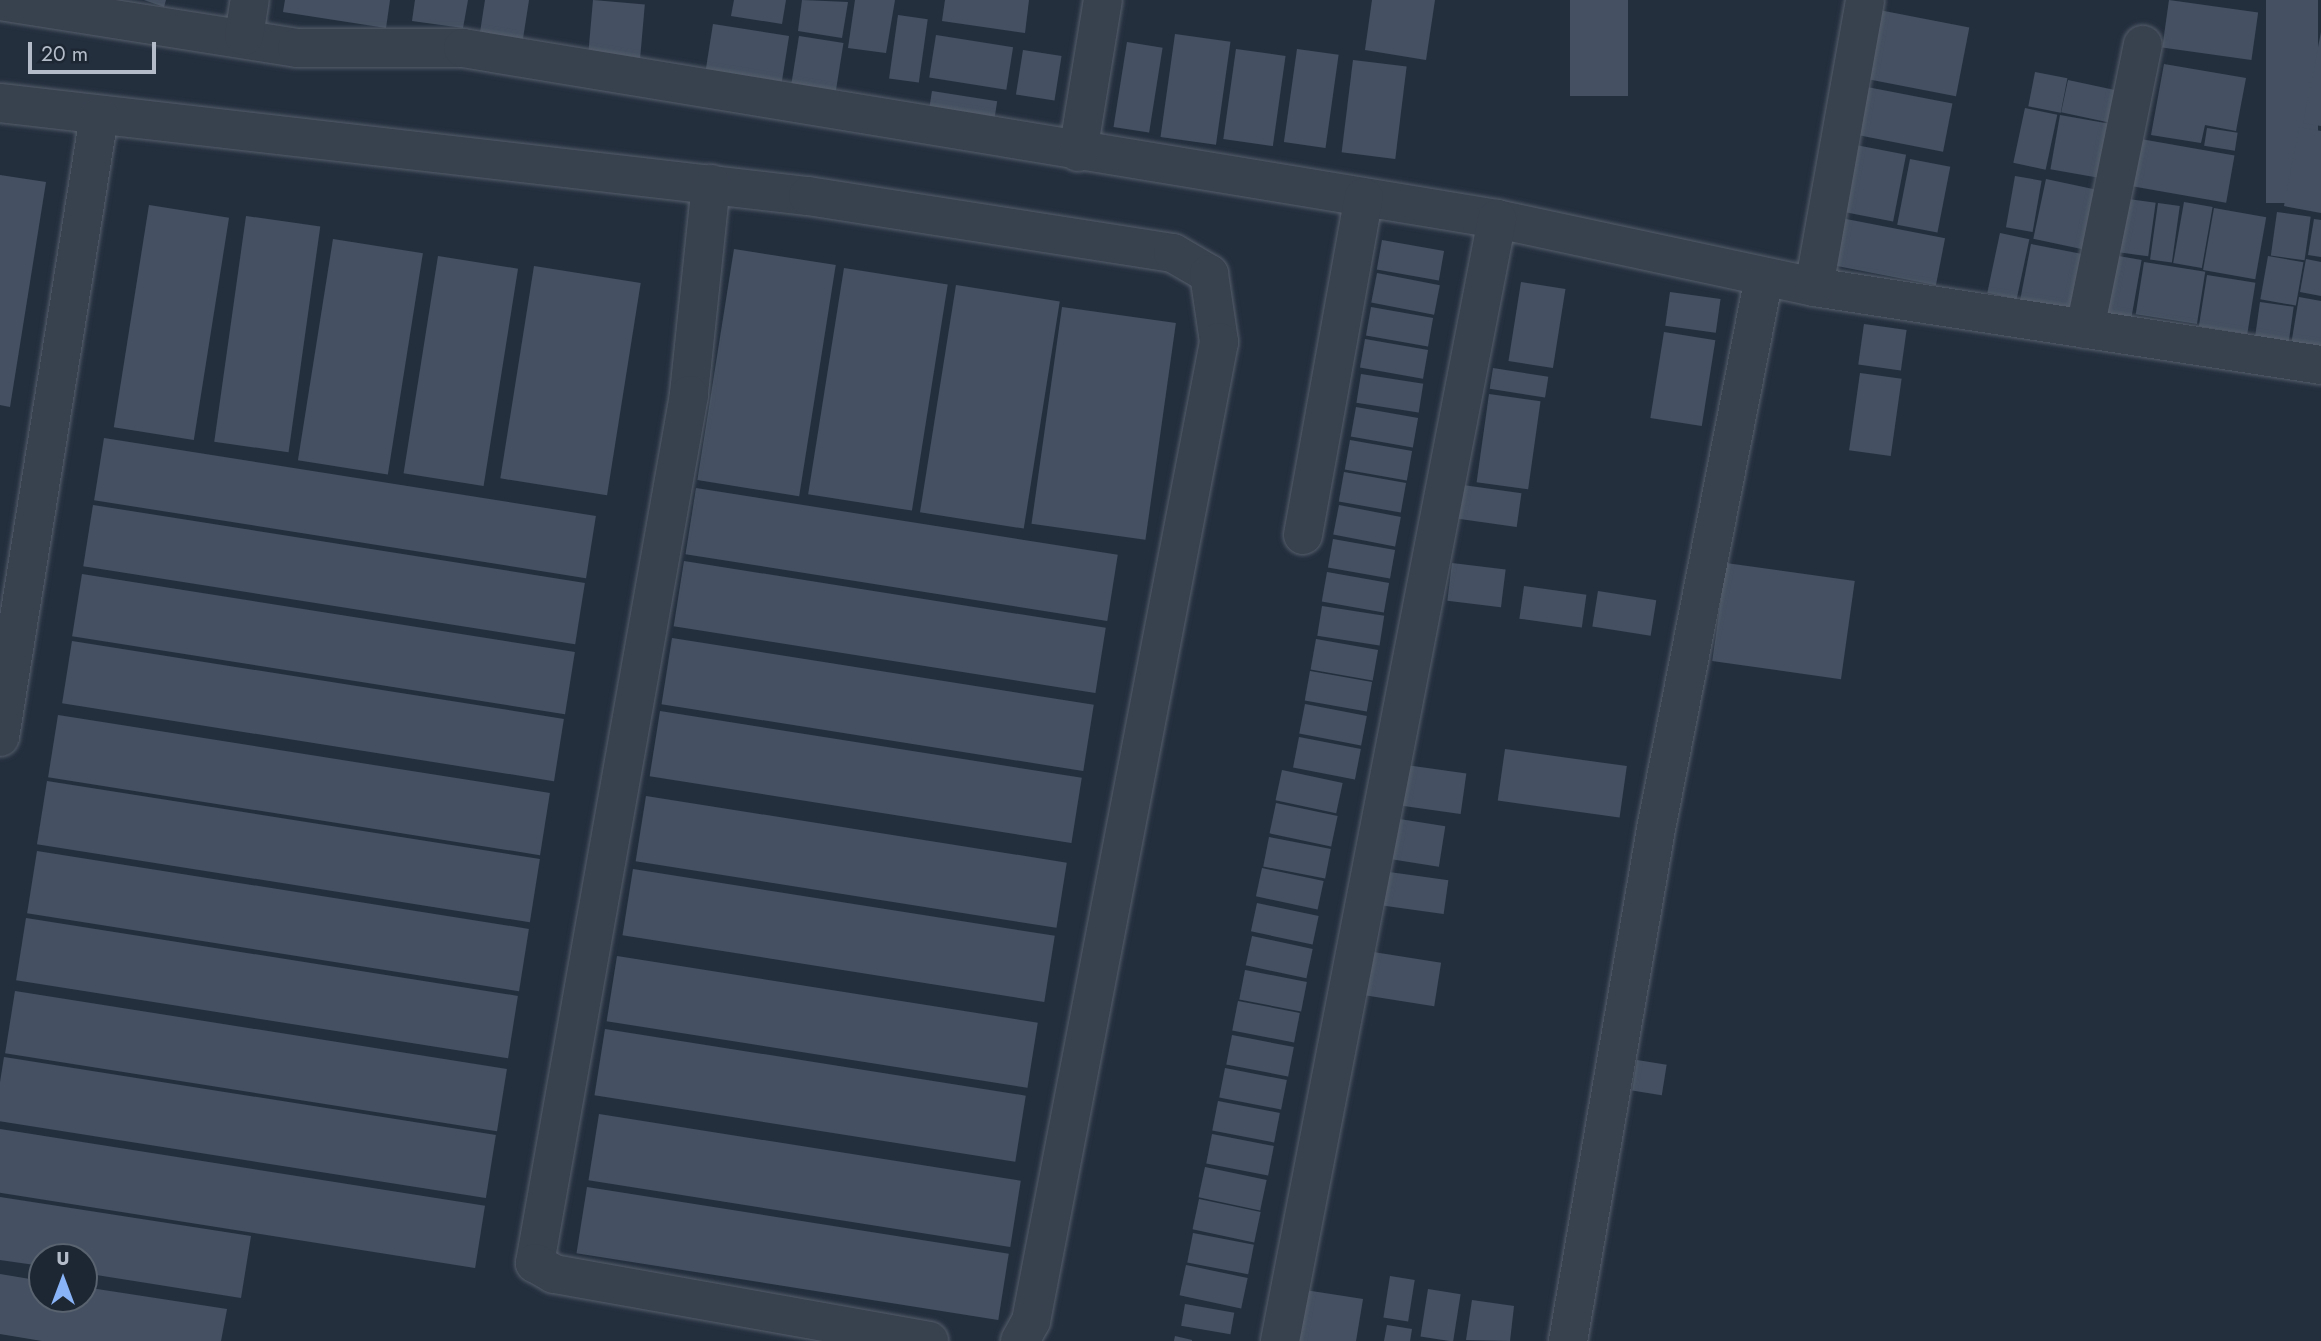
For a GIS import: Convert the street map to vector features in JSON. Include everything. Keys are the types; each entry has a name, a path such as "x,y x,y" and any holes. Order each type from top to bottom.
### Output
{"street":[{"path":"1078,152 1103,0"},
{"path":"1814,288 1865,0"},
{"path":"0,1 247,18 297,48 463,48 1078,152 1497,219 1814,288 2321,365"},
{"path":"2085,329 2143,45"},
{"path":"0,103 711,184 1173,253 1209,274 1219,342 1031,1321 1020,1341"},
{"path":"0,737 99,116"},
{"path":"711,184 689,395 535,1263 544,1272 929,1341"},
{"path":"1303,535 1364,197"},
{"path":"1280,1341 1497,219"},
{"path":"1568,1341 1656,830 1765,277"}],"building":[{"path":"144,0 166,0 164,7"},
{"path":"285,0 390,0 386,28 283,12"},
{"path":"415,0 468,0 463,28 412,21"},
{"path":"485,0 529,0 522,45 479,39"},
{"path":"593,0 645,5 640,63 588,59"},
{"path":"734,0 786,0 782,24 731,16"},
{"path":"802,0 848,2 842,38 798,31"},
{"path":"855,0 895,0 886,53 848,48"},
{"path":"945,0 1029,0 1025,33 942,21"},
{"path":"1372,0 1435,0 1426,60 1365,50"},
{"path":"1570,0 1628,0 1628,96 1570,96"},
{"path":"2169,0 2258,13 2251,60 2162,48"},
{"path":"2266,0 2318,0 2318,203 2266,203"},
{"path":"1879,10 1969,28 1956,96 1866,79"},
{"path":"898,15 928,19 919,83 889,78"},
{"path":"713,24 789,36 782,82 706,70"},
{"path":"2321,32 2321,126 2303,123"},
{"path":"1175,34 1230,42 1216,145 1161,137"},
{"path":"936,35 1013,47 1006,90 929,77"},
{"path":"799,36 843,43 835,98 790,91"},
{"path":"1127,42 1163,48 1149,133 1114,127"},
{"path":"1236,49 1286,56 1273,146 1223,139"},
{"path":"1297,49 1339,55 1326,148 1284,142"},
{"path":"1023,50 1062,56 1054,101 1016,94"},
{"path":"1353,60 1407,67 1395,159 1342,152"},
{"path":"2164,64 2246,78 2236,131 2205,125 2201,143 2151,135"},
{"path":"2035,72 2067,78 2061,113 2028,106"},
{"path":"2068,80 2122,91 2115,124 2061,112"},
{"path":"1867,87 1952,104 1943,152 1858,135"},
{"path":"932,91 997,101 994,124 928,114"},
{"path":"2025,108 2057,115 2046,170 2013,163"},
{"path":"2060,115 2115,125 2106,179 2050,169"},
{"path":"2299,127 2321,131 2321,213 2284,206"},
{"path":"2207,128 2238,133 2235,151 2204,146"},
{"path":"2135,138 2234,156 2226,203 2127,185"},
{"path":"1856,145 1906,155 1893,221 1843,212"},
{"path":"1910,159 1950,167 1937,233 1897,225"},
{"path":"0,175 46,182 10,407 0,405"},
{"path":"2015,176 2042,181 2033,232 2006,227"},
{"path":"2046,179 2099,190 2086,250 2033,239"},
{"path":"2121,198 2156,203 2148,256 2113,251"},
{"path":"2184,202 2213,207 2202,268 2173,263"},
{"path":"2158,203 2180,206 2172,263 2150,259"},
{"path":"149,205 229,218 194,440 114,427"},
{"path":"2214,208 2266,217 2255,279 2203,270"},
{"path":"2277,212 2311,217 2305,260 2271,256"},
{"path":"246,216 320,226 289,452 214,442"},
{"path":"1841,218 1945,238 1936,285 1832,265"},
{"path":"2314,219 2321,220 2321,257 2308,255"},
{"path":"2000,233 2029,239 2017,299 1987,293"},
{"path":"333,239 423,253 388,474 298,460"},
{"path":"1382,240 1444,251 1439,280 1377,270"},
{"path":"2031,244 2086,255 2075,312 2020,301"},
{"path":"734,249 836,265 799,496 697,480"},
{"path":"2113,255 2142,260 2131,321 2102,316"},
{"path":"438,256 518,269 484,486 404,473"},
{"path":"2268,256 2303,262 2296,306 2260,299"},
{"path":"2306,259 2321,262 2321,296 2300,292"},
{"path":"2144,262 2205,272 2197,324 2136,314"},
{"path":"534,266 641,283 607,495 500,478"},
{"path":"844,268 948,284 912,511 808,494"},
{"path":"1377,273 1440,285 1434,315 1371,302"},
{"path":"2207,275 2255,283 2247,334 2199,326"},
{"path":"1521,282 1565,289 1553,368 1508,361"},
{"path":"956,285 1060,301 1024,529 920,512"},
{"path":"1670,292 1721,299 1716,333 1665,326"},
{"path":"2299,297 2321,301 2321,350 2291,345"},
{"path":"2260,302 2294,307 2288,345 2255,341"},
{"path":"1062,307 1176,323 1145,540 1032,524"},
{"path":"1371,307 1433,318 1428,346 1366,336"},
{"path":"1864,324 1907,330 1901,371 1858,365"},
{"path":"1664,332 1715,340 1702,426 1650,418"},
{"path":"1365,339 1428,350 1423,379 1360,368"},
{"path":"1493,368 1548,377 1545,398 1490,389"},
{"path":"1860,373 1902,379 1891,456 1849,450"},
{"path":"1361,374 1423,384 1419,412 1356,403"},
{"path":"1489,394 1540,401 1528,489 1477,482"},
{"path":"1356,407 1418,418 1413,447 1351,437"},
{"path":"104,438 596,516 586,578 94,500"},
{"path":"1350,440 1412,451 1407,480 1345,470"},
{"path":"1344,472 1406,483 1401,512 1339,502"},
{"path":"1463,485 1521,493 1517,527 1458,519"},
{"path":"696,488 1118,555 1107,621 686,554"},
{"path":"93,505 585,583 575,644 83,566"},
{"path":"1339,505 1401,517 1395,546 1333,534"},
{"path":"1333,539 1395,550 1390,578 1328,568"},
{"path":"684,561 1106,628 1095,693 674,626"},
{"path":"1452,563 1506,570 1501,607 1447,601"},
{"path":"1726,563 1855,581 1841,679 1712,661"},
{"path":"1327,572 1389,583 1384,612 1322,602"},
{"path":"82,574 575,652 565,714 72,636"},
{"path":"1524,586 1586,595 1582,627 1519,619"},
{"path":"1598,591 1656,600 1651,636 1592,627"},
{"path":"1322,606 1384,616 1380,645 1317,636"},
{"path":"672,638 1094,705 1083,771 662,704"},
{"path":"1316,639 1378,650 1373,680 1311,670"},
{"path":"72,641 564,719 554,781 62,703"},
{"path":"1310,671 1372,682 1367,711 1305,701"},
{"path":"1305,704 1367,716 1361,745 1299,733"},
{"path":"660,711 1082,778 1071,843 650,776"},
{"path":"58,715 550,793 540,855 48,777"},
{"path":"1299,737 1361,749 1355,779 1293,767"},
{"path":"1505,749 1627,766 1620,818 1498,800"},
{"path":"1399,764 1466,773 1461,814 1393,805"},
{"path":"1282,770 1343,783 1336,813 1276,800"},
{"path":"47,781 540,859 530,922 37,844"},
{"path":"646,796 1067,863 1056,928 636,861"},
{"path":"1276,803 1338,816 1331,846 1270,833"},
{"path":"1387,817 1445,826 1439,867 1381,857"},
{"path":"1269,837 1331,849 1325,878 1263,866"},
{"path":"37,851 529,929 519,991 27,913"},
{"path":"1262,868 1324,881 1318,909 1256,896"},
{"path":"633,869 1055,936 1044,1002 623,935"},
{"path":"1382,871 1448,880 1444,914 1377,905"},
{"path":"1257,903 1319,916 1313,944 1251,931"},
{"path":"26,918 518,996 508,1058 16,980"},
{"path":"1252,936 1313,949 1306,978 1246,965"},
{"path":"1367,951 1441,963 1434,1006 1360,994"},
{"path":"617,956 1038,1023 1027,1088 607,1021"},
{"path":"1245,970 1307,982 1301,1011 1239,999"},
{"path":"15,991 507,1069 497,1131 5,1053"},
{"path":"1238,1001 1300,1013 1294,1042 1232,1030"},
{"path":"605,1029 1026,1096 1015,1162 595,1095"},
{"path":"1232,1035 1294,1047 1288,1076 1226,1064"},
{"path":"4,1057 496,1135 486,1198 0,1121 0,1082"},
{"path":"1637,1060 1667,1065 1662,1095 1632,1091"},
{"path":"1225,1068 1287,1080 1281,1109 1219,1097"},
{"path":"1218,1101 1280,1113 1274,1142 1212,1130"},
{"path":"599,1114 1021,1181 1010,1247 589,1180"},
{"path":"0,1129 485,1206 475,1268 0,1193"},
{"path":"1212,1134 1274,1146 1268,1175 1206,1163"},
{"path":"1205,1167 1267,1180 1260,1210 1199,1197"},
{"path":"587,1187 1009,1254 998,1320 577,1253"},
{"path":"0,1197 251,1236 241,1298 98,1275 98,1243 28,1243 28,1264 0,1260"},
{"path":"1199,1199 1261,1212 1254,1242 1193,1229"},
{"path":"1193,1233 1254,1245 1248,1274 1187,1262"},
{"path":"1186,1265 1248,1278 1241,1308 1180,1295"},
{"path":"0,1274 28,1279 28,1313 98,1313 98,1289 227,1309 221,1341 42,1341 0,1334"},
{"path":"1390,1276 1415,1280 1408,1321 1383,1317"},
{"path":"1428,1289 1461,1294 1453,1341 1420,1336"},
{"path":"1305,1290 1363,1299 1356,1341 1298,1341"},
{"path":"1472,1300 1514,1306 1510,1341 1466,1340"},
{"path":"1185,1304 1234,1313 1230,1334 1181,1326"},
{"path":"1387,1325 1412,1329 1410,1341 1384,1341"},
{"path":"1175,1336 1192,1340 1192,1341 1174,1341"}]}
